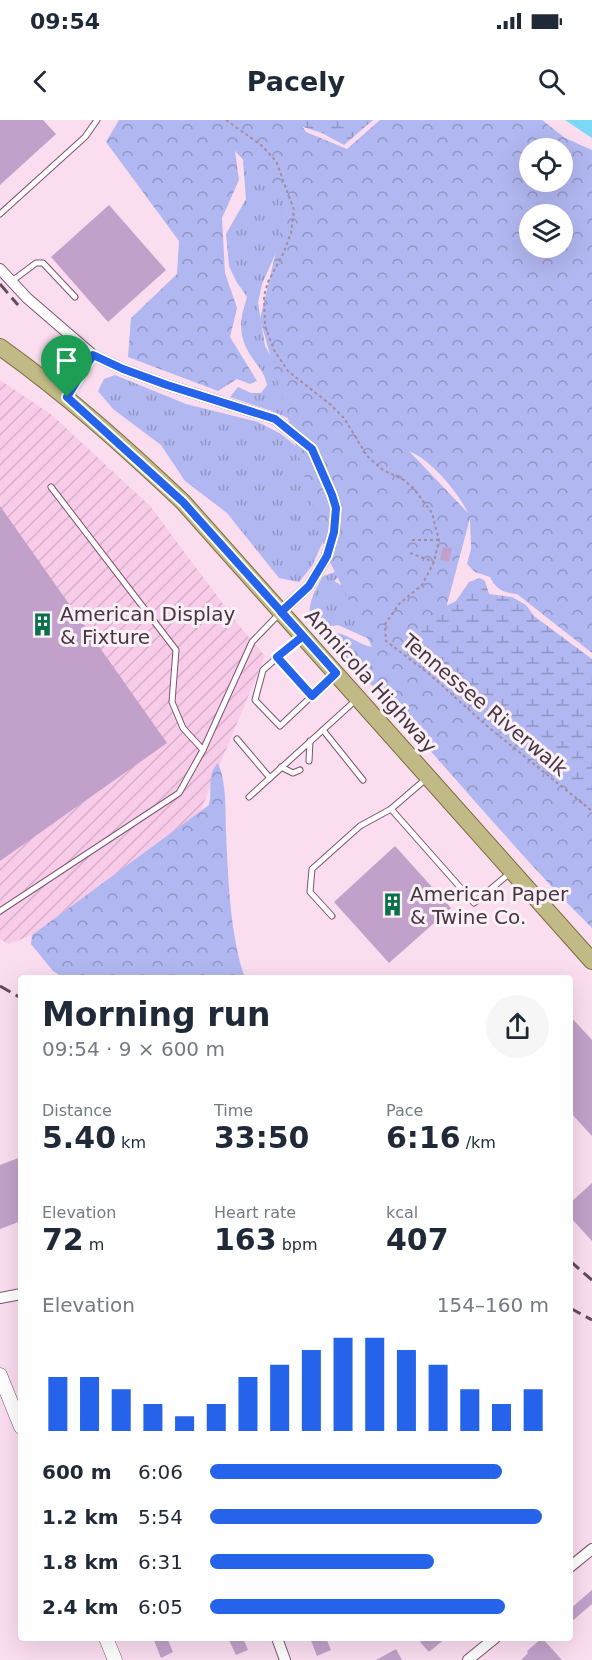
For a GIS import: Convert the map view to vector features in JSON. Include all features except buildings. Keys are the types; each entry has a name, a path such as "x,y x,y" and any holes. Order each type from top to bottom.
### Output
{"main road":[{"name":"Amnicola Highway","path":"0,347 67,397 183,502 592,961"}],"street":[{"path":"0,269 27,298 93,355 167,385 275,419 312,449 336,508 334,532 327,556 309,586 281,612"},
{"path":"67,397 93,355"},
{"path":"0,1298 18,1295"},
{"path":"0,1375 18,1420"},
{"path":"573,1565 592,1549"},
{"path":"107,1641 115,1660"},
{"path":"278,1641 285,1660"},
{"path":"468,1660 491,1641"}],"lane":[{"path":"0,214 85,137 97,120"},
{"path":"12,281 36,263 43,263 75,297"},
{"path":"51,488 176,650 172,702 183,728 203,750"},
{"path":"0,911 179,793 203,750 252,642 281,612"},
{"path":"303,636 263,670 255,700 280,726 336,673"},
{"path":"277,657 312,696"},
{"path":"249,797 358,698"},
{"path":"322,730 363,780"},
{"path":"237,739 270,778"},
{"path":"309,761 310,741"},
{"path":"281,767 293,773 300,770"},
{"path":"332,915 310,892 312,869 360,826 391,809 429,777"},
{"path":"391,809 474,903 512,871"}],"path":[{"name":"Tennessee Riverwalk","path":"226,120 261,145 276,161 294,210 291,233 268,282 264,296 263,312 274,350 288,371 344,418 367,456 383,470 404,480 423,498 432,513 439,540 434,562 422,585 399,604 385,624 386,641 592,811"},
{"path":"412,540 439,540"},
{"path":"410,553 434,562"}],"shaded area":[{"path":"565,120 592,120 592,138"},
{"path":"0,380 52,415 150,506 241,628 265,656 200,812 32,935 9,944 0,939"}],"green space":[{"path":"119,120 298,120 306,132 347,149 380,120 542,120 565,138 519,138 519,192 573,192 573,142 592,150 592,653 517,594 500,590 490,577 475,572 467,564 471,549 470,518 430,668 529,754 592,801 592,928 524,857 326,637 329,633 340,634 372,647 327,556 260,319 287,206 235,151 239,180 222,218 225,273 237,308 230,337 257,381 250,384 237,379 218,391 128,357 131,318 177,274 179,241 106,142","holes":["409,451 435,469 458,496 468,513"]},
{"path":"290,120 373,120 344,145 322,133 294,124"},
{"path":"250,155 287,206 279,246 262,284 258,303 265,346 277,367 296,422 275,412 230,397 238,387 251,393 261,393 267,385 262,372 243,341 241,320 247,297 229,266 226,234 246,199 243,161"},
{"path":"115,375 186,404 258,422 281,434 307,455 325,537 312,566 299,582 279,578 227,513 185,481 161,445 113,409 98,391 104,379"},
{"path":"335,572 339,576 334,581 354,593 376,642 338,625 318,628 309,617 313,596 323,576"},
{"path":"480,578 485,581 489,594 512,597 526,605 534,616 592,659 592,801 546,770 421,660 422,655 417,645 418,635 430,618 456,601 469,582"},
{"path":"218,763 224,788 233,925 244,975 59,975 53,971 31,944 32,935 209,805 214,768"}],"railway":[{"path":"0,284 18,305"},
{"path":"0,986 18,996"},
{"path":"573,1264 592,1280"},
{"path":"573,1310 592,1320"}],"place":[{"name":"American Display & Fixture","path":"42,625"},
{"name":"American Paper & Twine Co.","path":"392,905"}],"route":[{"path":"67,397 93,355 167,385 275,419 312,449 336,508 334,532 327,556 309,586 281,612 303,636 277,657 312,696 336,673 303,636 281,612 228,554 183,502 67,397"}]}
